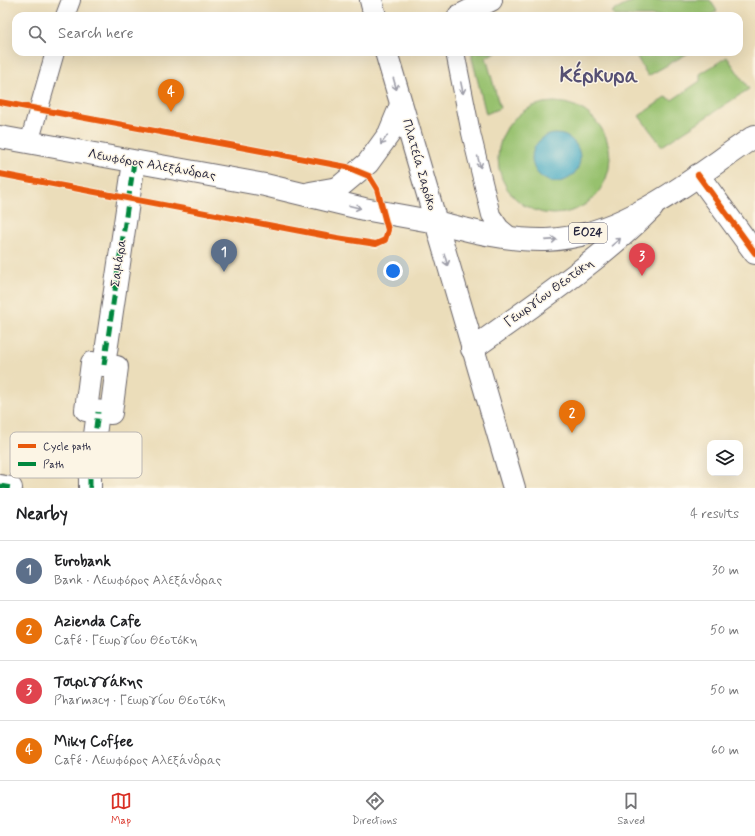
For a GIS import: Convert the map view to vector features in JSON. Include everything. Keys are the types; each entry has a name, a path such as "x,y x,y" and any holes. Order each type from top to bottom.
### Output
{"main road":[{"path":"371,0 375,12"},
{"path":"468,12 490,0"},
{"name":"Πλατεία Σαρόκο","path":"392,56 401,105 436,222 471,231 512,238 546,240 578,236 605,228 630,218 658,202"},
{"name":"Λεωφόρος Αλεξάνδρας","path":"304,194 338,188 368,163 388,134 401,105"},
{"name":"ΕΟ24","path":"658,202 755,136"},
{"name":"Λεωφόρος Αλεξάνδρας","path":"0,137 265,185 364,209 436,222"},
{"name":"Σαμάρα","path":"95,432 98,412 111,413 117,367 104,365 134,162"},
{"path":"698,175 755,253"},
{"name":"Γεωργίου Θεοτόκη","path":"472,349 584,269 628,231 658,202"},
{"path":"436,222 514,488"},
{"path":"0,486 11,488"}],"lane":[{"path":"66,12 71,0"},
{"path":"29,143 54,56"},
{"path":"456,56 470,128 491,215 500,228 512,238"}],"green space":[{"path":"635,0 710,0 717,11 715,12 612,12"},
{"path":"472,56 488,56 486,57 500,108 486,114"},
{"path":"636,56 683,56 648,76"},
{"path":"727,57 749,89 662,146 639,116 666,97 672,100 700,81 700,74"},
{"path":"554,102 576,106 594,118 606,136 610,158 606,180 594,198 576,210 554,214 532,210 514,198 502,180 498,158 502,136 514,118 532,106"}],"water":[{"path":"551,134 561,134 573,141 580,153 580,163 573,175 561,182 551,182 543,178 536,171 532,163 532,153 536,145 543,138"}],"marked path":[{"path":"104,365 134,162"},
{"path":"95,432 98,412"},
{"path":"90,478 90,488"},
{"path":"0,486 11,488"}],"cycle path":[{"path":"0,102 347,167 369,176 377,189 388,230 385,240 376,244 337,238 0,174"},
{"path":"698,175 755,253"}],"place":[{"name":"Miky Coffee","path":"171,112"},
{"name":"Eurobank","path":"224,272"},
{"name":"Τσιριγγάκης","path":"642,276"},
{"name":"Azienda Cafe","path":"572,433"}],"district":[{"name":"Κέρκυρα","path":"599,76"}]}
